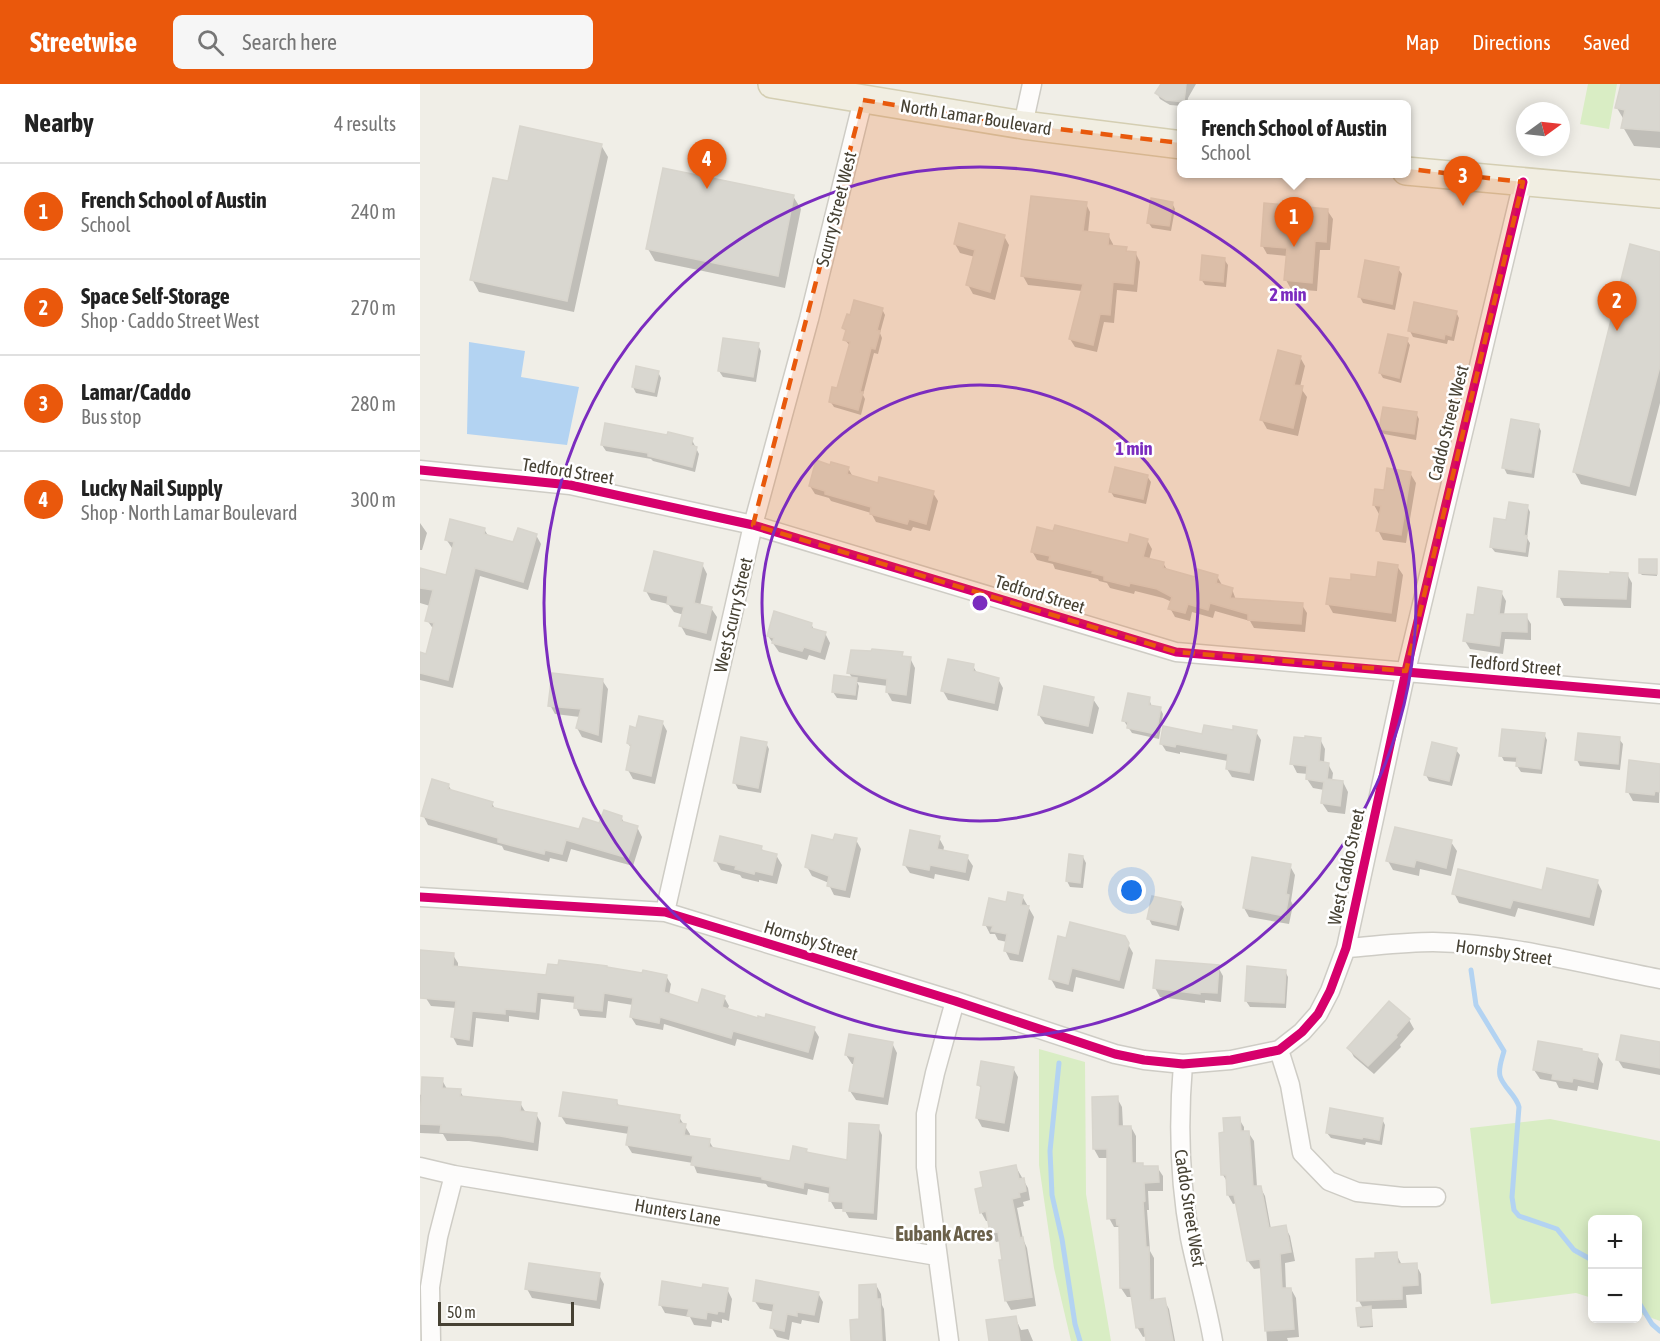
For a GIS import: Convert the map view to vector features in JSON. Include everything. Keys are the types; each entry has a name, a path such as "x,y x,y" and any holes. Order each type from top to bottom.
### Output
{"main road":[{"name":"North Lamar Boulevard","path":"772,84 1023,125 1177,144"},
{"path":"1411,171 1660,194"}],"street":[{"path":"1023,125 1032,84"},
{"name":"Scurry Street West","path":"809,319 863,100"},
{"name":"Caddo Street West","path":"1406,671 1523,182"},
{"name":"West Scurry Street","path":"665,912 753,525 809,319"},
{"name":"Tedford Street","path":"420,470 570,485 753,525 1176,652 1660,694"},
{"name":"West Caddo Street","path":"1279,1050 1302,1032 1318,1014 1346,948 1406,671"},
{"name":"Hornsby Street","path":"420,897 665,912 956,1001 1115,1054 1183,1064"},
{"name":"Hornsby Street","path":"1346,948 1432,942 1472,945 1512,950 1660,979"},
{"path":"949,1341 926,1167 926,1114 935,1073 956,1001"},
{"path":"1183,1064 1240,1058 1279,1050 1290,1084 1302,1153 1329,1181 1357,1192 1403,1197 1436,1197"},
{"name":"Caddo Street West","path":"1183,1064 1179,1112 1180,1171 1191,1238 1213,1341"},
{"name":"Hunters Lane","path":"420,1167 454,1175 937,1256"},
{"path":"431,1341 430,1287 438,1237 454,1175"}],"highlighted area":[{"path":"863,100 1023,125 1523,182 1406,671 1176,652 753,525"}],"green space":[{"path":"1588,84 1617,84 1609,129 1580,124"},
{"path":"1039,1049 1085,1062 1086,1194 1111,1341 1071,1341 1054,1268 1039,1165"},
{"path":"1550,1119 1660,1141 1660,1321 1642,1314 1642,1215 1588,1215 1588,1297 1576,1293 1491,1304 1470,1128"}],"water":[{"path":"469,342 525,351 521,377 579,387 567,445 467,434"}],"building":[{"path":"1161,84 1186,84 1184,100 1166,100 1155,93"},
{"path":"1621,84 1660,84 1660,131 1621,128 1625,110 1615,108"},
{"path":"520,126 602,144 567,301 470,280 493,178 508,181"},
{"path":"663,168 794,195 778,276 646,249"},
{"path":"1031,196 1087,202 1083,231 1109,234 1108,245 1127,247 1126,251 1136,252 1133,284 1113,282 1110,315 1100,314 1093,345 1069,339 1083,284 1021,276"},
{"path":"1151,198 1173,202 1169,226 1147,223"},
{"path":"1264,203 1328,209 1326,242 1315,241 1312,283 1284,280 1287,248 1261,246"},
{"path":"959,223 1005,235 990,292 966,285 975,250 954,244"},
{"path":"1630,244 1660,252 1660,366 1629,486 1573,472"},
{"path":"1202,255 1225,258 1223,282 1200,280"},
{"path":"1365,260 1399,267 1392,304 1358,297"},
{"path":"854,300 883,308 877,330 880,331 875,349 871,348 858,410 829,402 832,387 837,388 850,342 843,340 846,330 842,328 847,314 850,315"},
{"path":"1414,302 1457,311 1451,336 1445,334 1444,339 1408,331"},
{"path":"1388,334 1408,338 1399,378 1379,373"},
{"path":"723,338 759,343 753,377 718,371"},
{"path":"1278,350 1301,356 1294,385 1303,386 1293,428 1260,420"},
{"path":"636,366 659,371 654,392 632,387"},
{"path":"1383,407 1417,412 1414,434 1379,429"},
{"path":"1511,419 1539,424 1531,473 1502,468"},
{"path":"605,423 693,438 691,445 697,447 692,467 648,456 648,453 601,445"},
{"path":"816,460 830,465 831,462 849,467 847,474 878,483 879,477 934,491 926,524 909,519 907,524 870,514 871,507 825,494 825,491 809,486"},
{"path":"1115,467 1148,475 1143,499 1109,492"},
{"path":"1387,468 1411,472 1401,535 1376,531 1381,506 1373,505 1375,489 1384,490"},
{"path":"1509,502 1528,505 1524,535 1527,536 1525,552 1490,547 1494,518 1506,520"},
{"path":"450,519 485,528 484,534 513,542 518,528 537,534 523,582 475,568 448,680 420,673 420,652 426,654 434,623 425,621 433,590 420,588 420,568 446,575 454,542 445,540"},
{"path":"1055,525 1128,543 1130,534 1148,539 1143,557 1164,562 1163,568 1195,577 1197,569 1218,575 1216,583 1233,588 1230,598 1303,603 1301,624 1248,620 1248,614 1210,603 1208,610 1188,604 1185,613 1168,609 1172,597 1157,589 1104,580 1104,576 1092,573 1093,571 1049,560 1050,556 1031,552 1037,527 1053,531"},
{"path":"654,551 703,563 694,603 712,607 706,633 679,626 684,607 667,604 668,596 644,591"},
{"path":"1639,559 1657,559 1657,574 1639,573"},
{"path":"1378,562 1398,565 1391,613 1326,604 1330,578 1351,580 1351,574 1376,577"},
{"path":"1559,571 1628,573 1626,599 1557,597"},
{"path":"1478,587 1502,591 1499,614 1527,614 1527,632 1501,631 1499,646 1463,641 1467,614 1474,615"},
{"path":"774,611 812,623 811,628 826,632 820,652 804,647 802,651 772,643 774,638 767,636"},
{"path":"872,649 903,652 902,656 911,657 906,695 886,692 887,679 847,673 851,650 871,651"},
{"path":"948,659 974,664 973,671 999,678 994,703 941,691"},
{"path":"552,673 603,679 598,735 576,728 581,709 548,706"},
{"path":"834,675 857,678 855,695 832,692"},
{"path":"1044,686 1094,697 1088,726 1038,715"},
{"path":"1128,693 1150,697 1149,705 1161,707 1156,734 1127,728 1128,722 1122,721"},
{"path":"639,716 663,721 651,776 626,770 631,745 627,743 630,726 636,728"},
{"path":"1204,725 1233,730 1233,726 1257,730 1249,773 1226,769 1228,754 1176,744 1175,747 1160,744 1163,726 1202,734"},
{"path":"1502,729 1545,733 1540,769 1516,766 1517,757 1499,756"},
{"path":"1578,733 1620,737 1618,764 1575,760"},
{"path":"1305,736 1321,738 1319,761 1329,763 1327,779 1343,781 1340,806 1321,803 1324,782 1306,779 1307,766 1290,764 1294,737 1305,738"},
{"path":"741,737 767,742 758,788 733,783"},
{"path":"1432,742 1457,748 1449,781 1424,775"},
{"path":"1629,760 1660,764 1660,792 1655,791 1654,795 1626,792"},
{"path":"432,779 449,784 448,789 493,802 491,807 579,829 583,818 599,823 604,810 622,816 621,821 638,826 628,858 566,840 562,854 545,850 544,854 498,842 498,838 421,816"},
{"path":"1395,827 1452,840 1446,868 1416,860 1414,867 1386,861"},
{"path":"910,830 940,836 937,849 968,855 965,872 930,865 929,870 903,865"},
{"path":"835,834 857,838 845,890 827,886 829,876 805,867 812,835 833,840"},
{"path":"720,836 762,846 761,850 777,854 772,875 755,871 754,874 735,869 736,866 714,861"},
{"path":"1069,854 1083,856 1080,883 1066,881"},
{"path":"1252,857 1291,864 1285,916 1243,908"},
{"path":"1547,868 1598,880 1589,917 1513,900 1510,908 1452,894 1458,869 1542,890"},
{"path":"1008,892 1023,895 1021,905 1029,906 1018,954 1004,951 1007,934 991,931 993,926 983,925 989,898 1006,902"},
{"path":"1152,896 1181,902 1176,925 1147,919"},
{"path":"1070,922 1125,936 1129,943 1119,980 1072,968 1068,984 1049,979 1058,936 1066,938"},
{"path":"420,950 454,953 453,966 546,975 548,964 558,965 559,960 642,973 643,970 667,975 664,992 698,1003 702,989 725,996 722,1007 758,1018 758,1016 765,1018 766,1014 815,1027 808,1052 733,1031 731,1038 660,1017 659,1023 630,1017 633,998 604,993 602,1011 574,1008 575,996 537,992 535,1012 505,1009 505,1014 472,1011 469,1040 451,1037 456,1001 420,998"},
{"path":"1156,960 1219,965 1217,993 1200,992 1200,994 1153,988"},
{"path":"1247,966 1286,970 1284,1003 1245,1001"},
{"path":"1389,1001 1410,1019 1396,1035 1397,1037 1368,1066 1347,1048"},
{"path":"849,1034 893,1042 883,1097 849,1091 855,1057 845,1055"},
{"path":"1621,1035 1660,1042 1660,1068 1616,1060"},
{"path":"1538,1041 1598,1054 1593,1082 1573,1078 1572,1082 1552,1079 1553,1074 1533,1070"},
{"path":"981,1061 1014,1067 1004,1123 976,1118 981,1086 977,1085"},
{"path":"422,1077 443,1078 442,1088 461,1089 460,1096 521,1102 520,1111 537,1113 533,1142 500,1136 440,1132 441,1125 420,1124"},
{"path":"563,1092 617,1100 617,1105 680,1115 679,1123 686,1124 684,1135 710,1139 709,1147 790,1161 793,1146 807,1149 806,1152 847,1160 849,1123 879,1125 873,1213 843,1211 843,1202 829,1201 830,1187 804,1182 803,1188 762,1179 762,1177 691,1165 693,1156 626,1145 629,1126 559,1116"},
{"path":"1118,1096 1118,1126 1131,1126 1132,1163 1158,1166 1159,1182 1144,1183 1145,1201 1143,1202 1146,1247 1149,1247 1150,1300 1165,1298 1173,1341 1146,1341 1144,1327 1136,1328 1130,1288 1120,1288 1119,1225 1117,1225 1116,1218 1107,1219 1107,1149 1093,1149 1092,1097"},
{"path":"1330,1108 1383,1118 1379,1140 1326,1133"},
{"path":"1240,1117 1241,1131 1249,1131 1253,1186 1261,1186 1269,1228 1286,1225 1291,1252 1280,1254 1282,1288 1291,1288 1294,1329 1265,1331 1260,1259 1247,1261 1234,1195 1227,1195 1226,1175 1221,1175 1219,1133 1224,1132 1223,1118"},
{"path":"1016,1165 1019,1179 1024,1178 1026,1191 1019,1193 1020,1197 1012,1199 1020,1238 1023,1237 1032,1297 1005,1301 999,1260 1002,1260 998,1232 990,1233 986,1211 980,1213 975,1189 983,1187 980,1172"},
{"path":"1397,1252 1398,1264 1417,1263 1418,1285 1402,1286 1402,1299 1357,1301 1356,1259 1375,1258 1375,1253"},
{"path":"529,1263 600,1273 596,1300 525,1289"},
{"path":"756,1280 819,1292 814,1315 797,1312 797,1316 787,1314 784,1331 770,1328 774,1304 753,1301"},
{"path":"662,1281 702,1288 703,1284 728,1288 724,1312 718,1311 717,1314 707,1312 706,1319 687,1316 689,1309 659,1305"},
{"path":"876,1284 877,1299 880,1299 882,1341 851,1341 850,1320 859,1319 859,1285"},
{"path":"1371,1306 1372,1325 1358,1326 1356,1308"},
{"path":"1016,1316 1020,1341 989,1341 986,1320"}],"waterway":[{"path":"1471,970 1476,1005 1504,1051 1500,1076 1519,1107 1512,1197 1514,1210 1519,1216 1557,1229 1574,1250 1588,1258"},
{"path":"1059,1063 1050,1151 1052,1195 1080,1341"},
{"path":"1642,1308 1652,1324 1660,1331"}],"cycle path":[{"path":"420,897 665,912 955,1001 1115,1054 1144,1060 1183,1064 1231,1060 1279,1050 1302,1032 1318,1014 1330,991 1346,948 1406,671 1523,182"},
{"path":"420,470 570,485 753,525 1176,652 1660,694"}],"place":[{"name":"Lucky Nail Supply","path":"707,189"},
{"name":"Lamar/Caddo","path":"1463,206"},
{"name":"French School of Austin","path":"1294,247"},
{"name":"Space Self-Storage","path":"1617,331"}],"district":[{"name":"Eubank Acres","path":"944,1233"}]}
